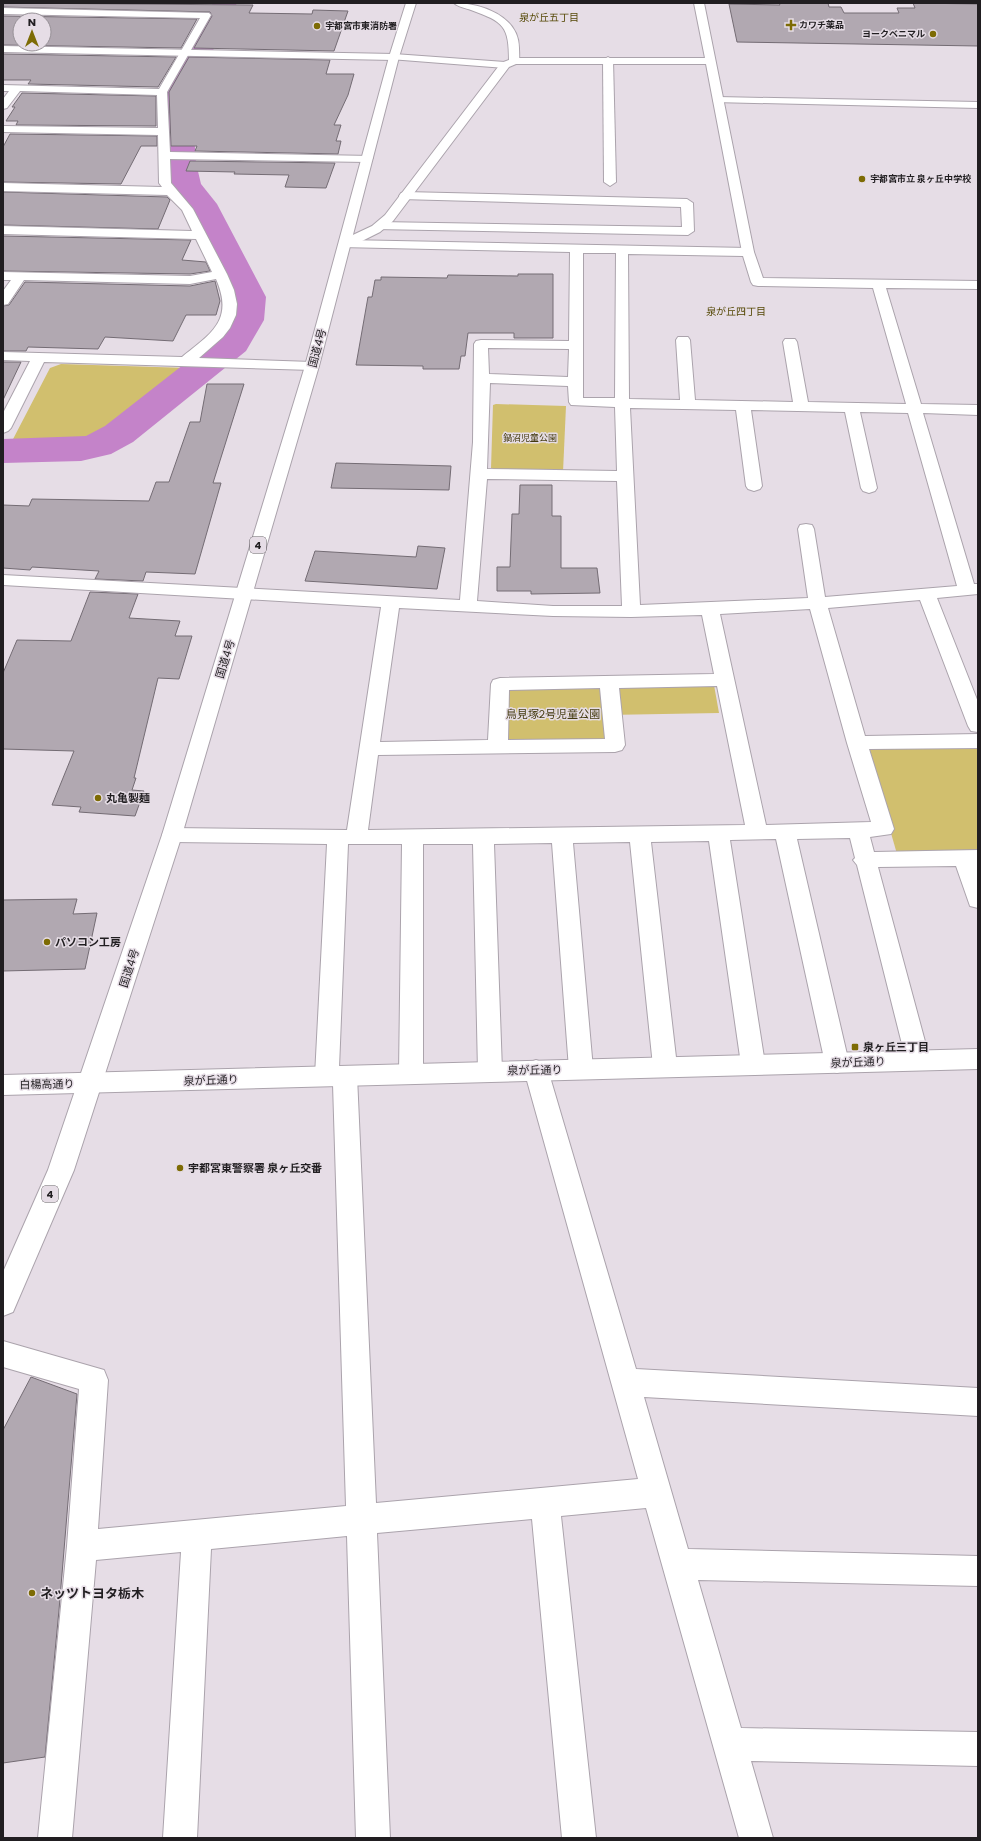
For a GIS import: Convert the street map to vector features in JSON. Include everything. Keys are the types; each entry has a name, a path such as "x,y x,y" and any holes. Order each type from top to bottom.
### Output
{"main road":[{"name":"国道4号","path":"3,1303 61,1170 172,835 312,366 394,57 411,3"},
{"path":"345,244 379,226 389,218 510,63 513,35 507,25 491,15 459,3"},
{"path":"699,3 748,252 758,282 978,285"},
{"path":"3,11 82,8 208,12 162,92 166,155 165,183 170,192 187,209 227,286 231,300 230,320 215,337 185,362"},
{"path":"3,49 394,57 510,63 608,60 711,61"},
{"path":"608,60 610,182"},
{"path":"3,88 162,92"},
{"path":"3,106 17,88"},
{"path":"718,100 978,105"},
{"path":"3,129 164,132"},
{"path":"166,155 367,158"},
{"path":"3,187 170,192"},
{"path":"379,226 688,231 687,203 405,196"},
{"path":"578,230 580,201"},
{"path":"3,230 201,235"},
{"path":"345,244 748,252"},
{"path":"577,249 576,402 978,410"},
{"path":"622,250 622,403 631,612"},
{"path":"3,276 190,280 220,274"},
{"path":"3,301 20,277"},
{"path":"3,580 244,592 468,606 631,612 710,610 973,589 878,283"},
{"path":"683,340 688,405"},
{"path":"790,342 801,407"},
{"path":"468,606 479,474 483,378 482,344 576,345"},
{"path":"3,356 312,366"},
{"path":"3,428 8,410 39,358"},
{"path":"483,378 576,382"},
{"path":"743,406 754,486"},
{"path":"852,408 869,488"},
{"path":"479,474 626,476"},
{"path":"172,835 413,838 640,835 884,829 857,743 817,602 806,529"},
{"path":"926,593 978,726"},
{"path":"373,1838 362,1520 336,1076 347,838 368,749 391,601"},
{"path":"710,610 757,832"},
{"path":"498,747 500,684 725,680"},
{"path":"368,749 614,745 609,682"},
{"path":"857,743 978,741"},
{"path":"858,830 864,860 918,1060"},
{"path":"785,831 837,1063"},
{"path":"718,833 753,1064"},
{"path":"640,835 665,1066"},
{"path":"483,836 490,1071"},
{"path":"562,836 581,1069"},
{"path":"411,1074 413,838"},
{"path":"864,860 971,858 978,900"},
{"name":"泉が丘通り","path":"91,1083 665,1066 978,1059"},
{"path":"536,1070 756,1838"},
{"name":"白楊高通り","path":"3,1085 91,1083"},
{"path":"3,1354 94,1380 82,1546 55,1838"},
{"path":"625,1382 978,1402"},
{"path":"82,1546 656,1492"},
{"path":"544,1503 579,1838"},
{"path":"180,1838 197,1535"},
{"path":"677,1564 978,1571"},
{"path":"729,1744 978,1749"}],"green space":[{"path":"61,364 188,368 105,435 94,440 83,443 59,445 11,443 50,368"},
{"name":"鍋沼児童公園","path":"493,405 566,406 563,472 499,471 491,468"},
{"name":"鳥見塚2号児童公園","path":"714,685 719,713 607,715 609,742 505,742 506,687"},
{"path":"978,745 978,852 897,854 866,746"}],"shaded area":[{"path":"179,161 184,161 185,184 207,208 251,295 250,314 246,326 239,336 223,350 219,349 230,339 242,321 246,308 246,300 201,207 180,185"},
{"path":"192,373 198,374 116,439 80,451 56,453 18,453 19,449 74,448 96,444 106,440"}],"building":[{"path":"3,3 253,5 249,13 312,14 313,10 348,11 334,51 194,48 212,16 210,12 3,7"},
{"path":"779,3 828,3 829,7 841,7 844,13 899,13 897,8 915,8 913,3 978,4 978,46 737,42 729,4 780,5"},
{"path":"3,16 12,16 12,45 3,45"},
{"path":"52,17 197,19 181,48 52,46"},
{"path":"3,54 176,57 158,87 28,84 31,80 3,80"},
{"path":"189,57 330,60 326,74 354,74 348,95 334,125 341,125 336,141 341,141 338,154 195,151 197,146 171,146 169,92"},
{"path":"22,93 156,96 156,126 16,125 18,121 6,121 15,107 12,107"},
{"path":"10,134 157,136 157,146 141,146 121,184 3,182 3,147"},
{"path":"190,161 335,163 326,188 285,187 289,175 186,171"},
{"path":"3,192 167,197 170,200 158,229 3,225"},
{"path":"3,236 191,240 182,260 206,262 210,271 190,274 3,271"},
{"path":"518,274 553,274 553,338 514,338 514,333 468,333 465,356 461,356 459,369 423,369 423,366 356,365 368,297 372,297 375,280 381,280 381,277 447,278 448,275 518,276"},
{"path":"215,281 220,301 216,315 186,315 173,341 105,337 98,349 28,347 26,351 3,351 3,306 9,305 25,282 190,286"},
{"path":"3,362 21,362 3,400"},
{"path":"207,384 244,384 213,483 221,483 195,574 146,572 143,581 95,579 99,571 32,567 30,570 3,568 3,505 29,506 32,499 149,501 156,482 169,482 190,422 200,422"},
{"path":"336,463 451,466 449,490 331,488"},
{"path":"520,485 552,485 552,516 561,516 561,568 597,568 600,593 531,594 531,591 497,591 497,567 510,567 512,514 519,514"},
{"path":"418,546 445,548 437,589 305,581 315,551 416,557"},
{"path":"90,592 138,594 129,618 180,621 175,636 192,636 179,679 158,678 132,790 144,791 135,816 79,812 81,807 52,805 74,751 3,749 3,673 17,640 71,641"},
{"name":"パソコン工房","path":"77,899 73,914 97,913 85,969 3,971 3,900"},
{"name":"ネッツトヨタ栃木","path":"31,1377 77,1394 45,1757 3,1763 3,1430"}],"waterway":[{"path":"3,451 81,449 97,446 119,434 233,343 247,320 249,297 202,204 186,186 181,163 178,104 180,90 225,3"}],"place":[{"name":"カワチ薬品","path":"791,25"},
{"name":"宇都宮市東消防署","path":"317,26"},
{"name":"ヨークベニマル","path":"933,34"},
{"name":"宇都宮市立 泉ヶ丘中学校","path":"862,179"},
{"name":"丸亀製麺","path":"98,798"},
{"name":"パソコン工房","path":"47,942"},
{"name":"泉ヶ丘三丁目","path":"855,1047"},
{"name":"宇都宮東警察署 泉ヶ丘交番","path":"180,1168"},
{"name":"ネッツトヨタ栃木","path":"32,1593"}],"district":[{"name":"泉が丘五丁目","path":"549,17"},
{"name":"泉が丘四丁目","path":"736,311"}]}
